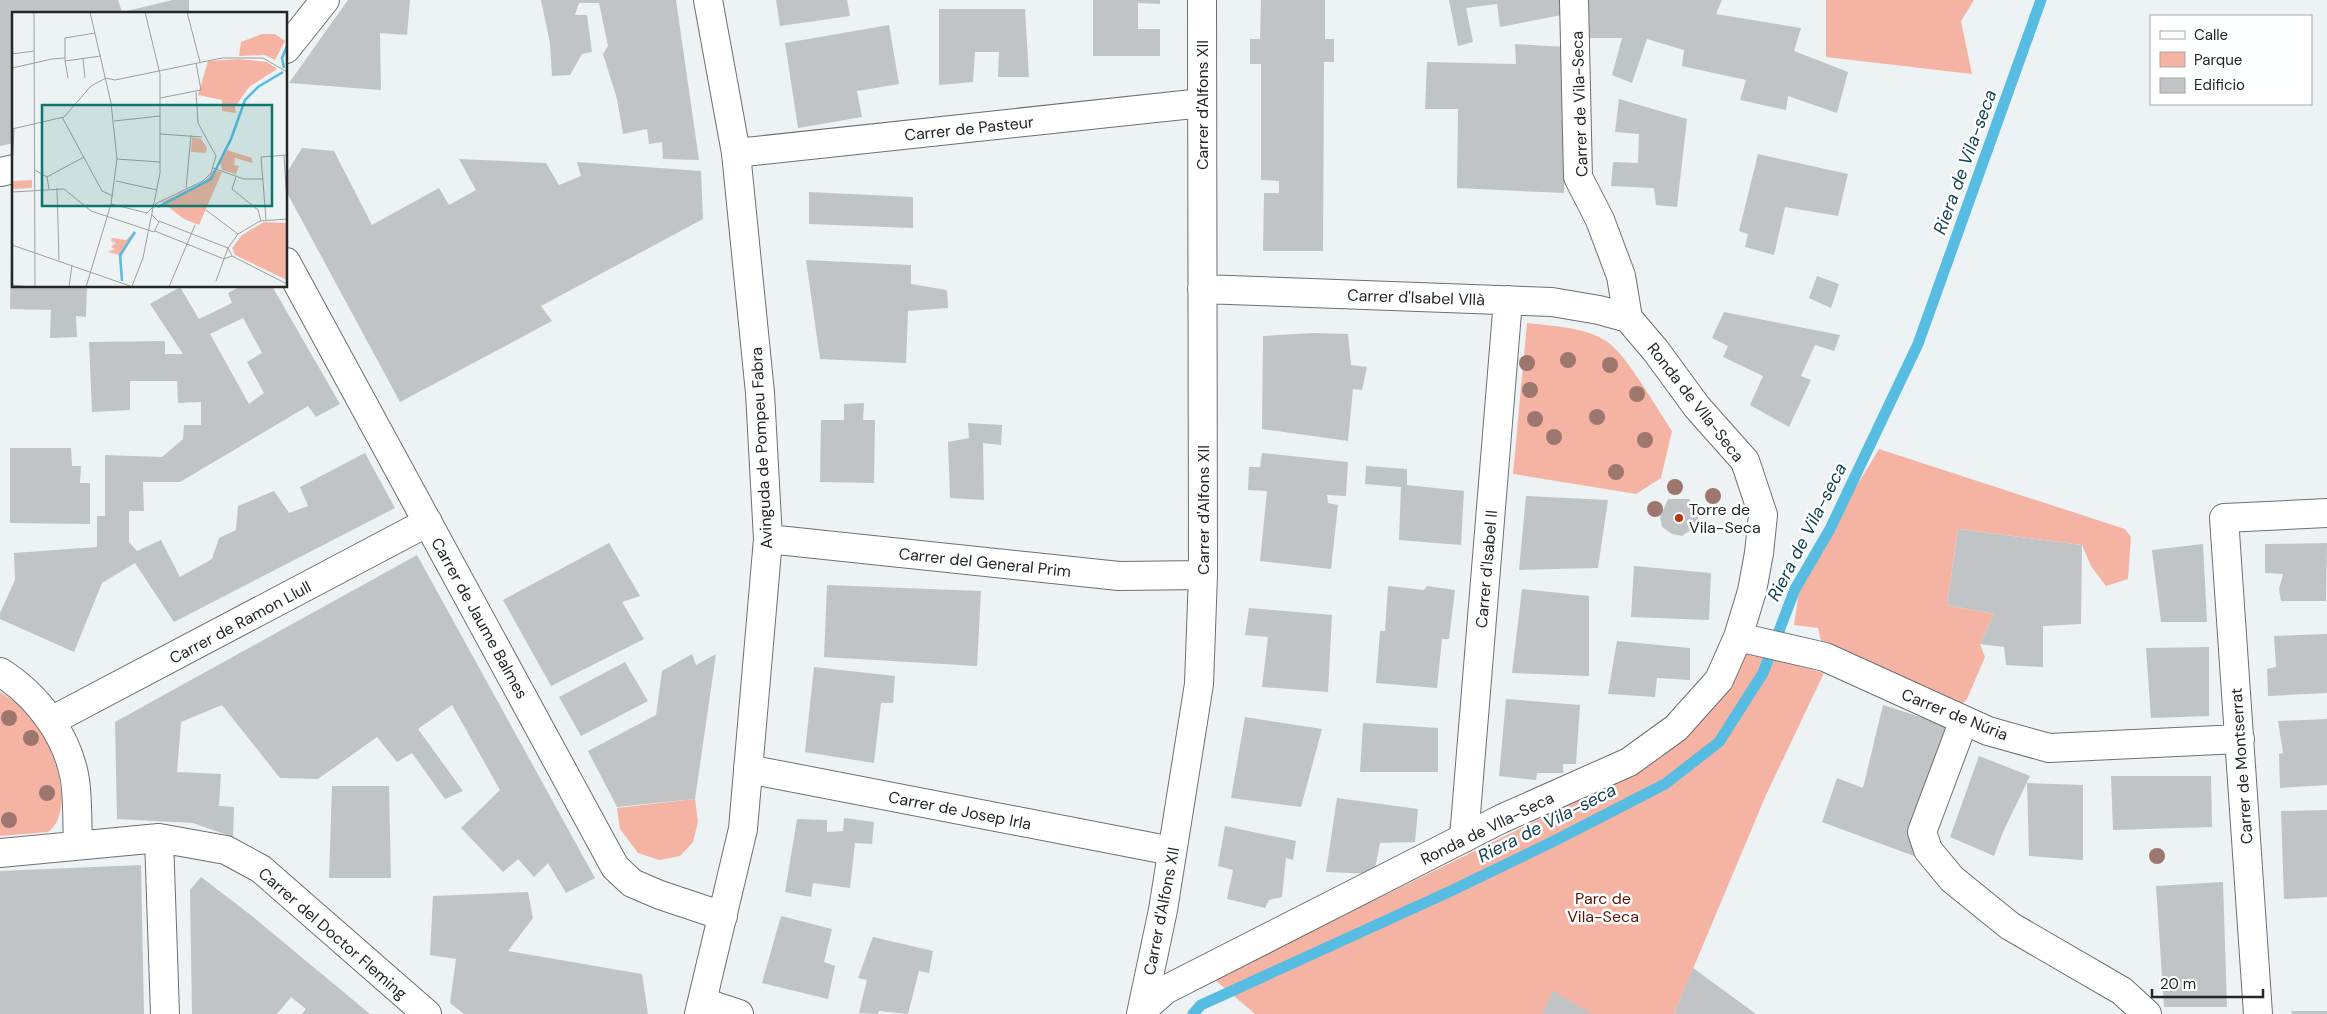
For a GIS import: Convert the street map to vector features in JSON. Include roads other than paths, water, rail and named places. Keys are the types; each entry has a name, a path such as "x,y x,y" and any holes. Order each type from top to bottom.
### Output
{"street":[{"path":"288,46 325,0"},
{"name":"Avinguda de Pompeu Fabra","path":"701,1008 743,828 768,539 760,392 736,153 708,0"},
{"name":"Carrer d'Alfons XII","path":"1142,1014 1163,910 1199,684 1203,575 1202,0"},
{"name":"Carrer de Vila-Seca","path":"1574,0 1578,177 1600,220 1621,276 1628,318"},
{"name":"Carrer de Pasteur","path":"736,153 1202,103"},
{"name":"Carrer de Jaume Balmes","path":"288,266 615,868 632,883 660,895 723,916"},
{"name":"Carrer d'Isabel VIlà","path":"1202,289 1552,302 1599,310 1628,318"},
{"name":"Carrer d'Isabel II","path":"1464,838 1508,300"},
{"name":"Ronda de VIla-Seca","path":"1142,1014 1147,1006 1165,990 1464,838 1629,762 1676,728 1719,680 1738,638 1752,591 1763,515 1745,461 1698,407 1656,350 1628,318"},
{"name":"Carrer de Montserrat","path":"2258,1014 2224,518 2327,513"},
{"name":"Carrer de Ramon Llull","path":"51,721 428,522"},
{"name":"Carrer del General Prim","path":"768,539 1119,576 1203,575"},
{"name":"Carrer de Núria","path":"1738,638 1824,657 1988,731 2049,748 2240,740"},
{"path":"0,672 29,693 51,721 70,760 75,780 78,845"},
{"path":"1964,720 1922,832 1928,850 1952,879 2010,926 2122,991 2147,1014"},
{"name":"Carrer de Josep Irla","path":"748,768 1172,851"},
{"path":"160,838 165,1014"},
{"name":"Carrer del Doctor Fleming","path":"0,853 160,838 226,850 261,869 427,1014"},
{"path":"701,1008 739,1014"}],"waterway":[{"name":"Riera de Vila-seca","path":"1193,1014 1201,1005 1453,890 1665,784 1719,742 1763,673 1795,589 1830,529 1918,344 2041,0"}],"place":[{"name":"Torre de Vila-Seca","path":"1679,518"}],"park label":[{"name":"Parc de Vila-Seca","path":"1603,907"}]}
